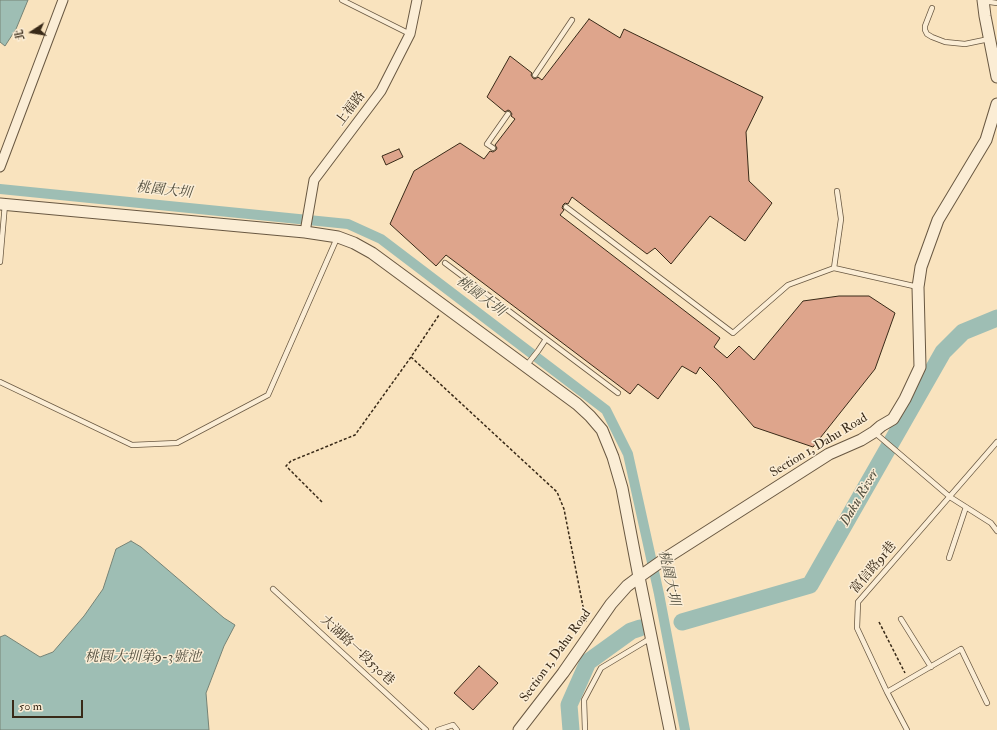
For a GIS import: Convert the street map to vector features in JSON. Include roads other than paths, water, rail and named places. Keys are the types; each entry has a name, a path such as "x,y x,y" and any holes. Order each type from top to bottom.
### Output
{"street":[{"path":"0,167 62,0"},
{"name":"上福路","path":"306,228 314,180 381,91 410,34 417,0"},
{"path":"983,1 989,39 995,51 997,77"},
{"name":"Section 1, Dahu Road","path":"519,730 563,673 611,604 627,586 666,558 829,454 861,440 874,432 880,426 893,419 905,399 920,367 918,287 921,267 938,220 986,140 997,104"},
{"path":"2,204 306,228 338,237 354,243 372,254 527,365 577,404 602,430 613,457 622,488 670,730"}],"lane":[{"path":"342,0 410,34"},
{"path":"983,1 997,3"},
{"path":"932,8 925,26 925,30 927,34 932,37 945,42 964,44 989,39"},
{"path":"534,75 572,20"},
{"path":"493,148 487,144 508,114"},
{"path":"834,268 841,219 837,191"},
{"path":"0,262 2,204"},
{"path":"566,207 733,333 788,285 834,268 918,287"},
{"path":"0,382 132,445 177,443 268,395 338,237"},
{"path":"445,263 618,393"},
{"path":"527,365 546,339"},
{"path":"874,432 950,497 991,523 997,531"},
{"name":"富信路91巷","path":"907,730 887,692 857,628 858,602 997,442"},
{"path":"950,558 966,507"},
{"name":"大湖路一段530巷","path":"273,589 426,730"},
{"path":"901,619 931,667"},
{"path":"585,730 584,700 601,668 651,637"},
{"path":"887,692 961,649 988,703"},
{"path":"438,730 453,725 457,730"}],"water":[{"path":"0,0 28,0 16,29 5,46 0,42"},
{"name":"桃園大圳第9-3號池","path":"131,541 141,547 224,618 235,625 224,646 206,693 209,730 0,730 0,637 5,635 40,657 53,652 84,616 103,589 116,549"}],"waterway":[{"name":"桃園大圳","path":"0,189 348,224 381,239 606,410 628,454 659,594 685,730"},
{"name":"Daku River","path":"682,622 810,585 943,352 963,332 997,318"},
{"name":"Daku River","path":"571,730 569,705 588,662 631,631 640,628"}]}
